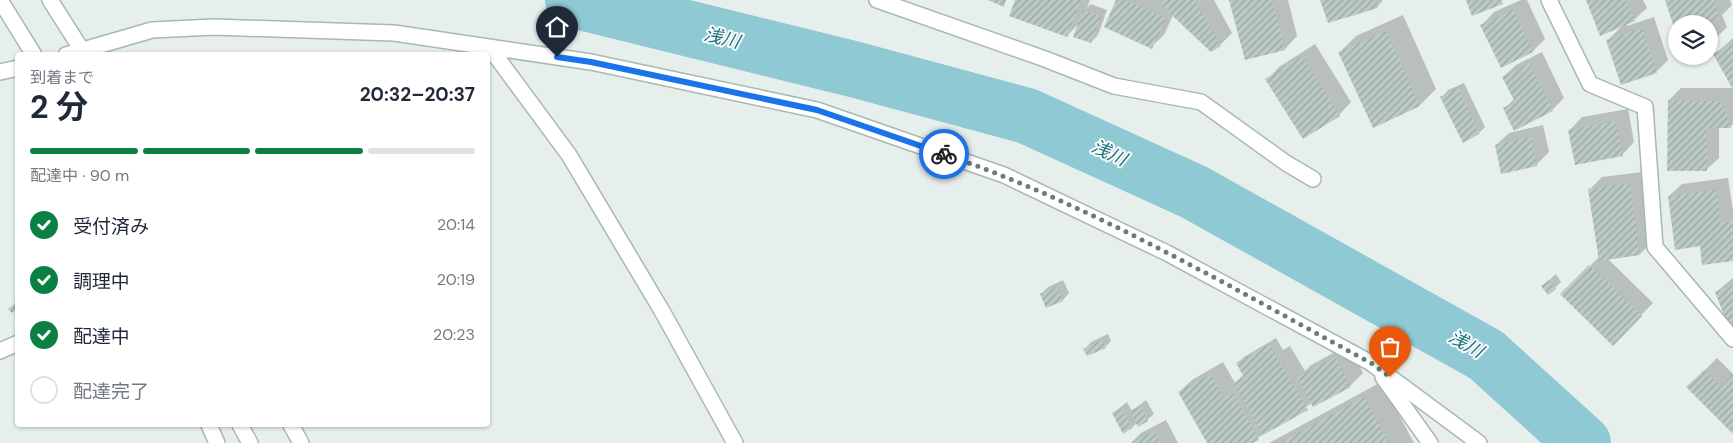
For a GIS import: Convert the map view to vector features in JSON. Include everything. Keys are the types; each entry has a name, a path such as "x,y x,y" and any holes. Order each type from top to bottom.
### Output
{"street":[{"path":"0,0 16,30 32,52"},
{"path":"877,0 1046,59 1114,86 1201,102 1286,163 1313,179"},
{"path":"1549,0 1590,84 1646,107 1656,247 1733,339"},
{"path":"53,5 82,52"},
{"path":"86,52 152,30 214,27 394,33 591,62 817,110 1004,175 1167,253 1375,366 1479,443"},
{"path":"490,48 568,155 662,311 734,443"},
{"path":"0,72 15,69"},
{"path":"0,351 15,344"},
{"path":"1375,366 1430,443"},
{"path":"210,427 217,443"},
{"path":"241,427 250,443"},
{"path":"292,427 301,443"}],"building":[{"path":"988,0 1006,0 1004,7"},
{"path":"1015,0 1081,0 1067,37 1009,16"},
{"path":"1116,0 1126,0 1166,18 1152,49 1104,27"},
{"path":"1164,0 1194,0 1221,46 1211,52 1160,4"},
{"path":"1229,0 1272,0 1285,50 1245,60"},
{"path":"1320,0 1375,0 1378,8 1328,23"},
{"path":"1466,0 1502,0 1503,4 1472,16"},
{"path":"1586,0 1626,0 1635,21 1600,36"},
{"path":"1665,0 1714,0 1720,19 1718,20 1718,15 1670,15"},
{"path":"1083,10 1101,17 1091,43 1073,37"},
{"path":"1513,10 1533,52 1501,68 1480,25"},
{"path":"1642,28 1657,73 1621,85 1606,40"},
{"path":"1386,31 1420,106 1373,128 1338,52"},
{"path":"1733,43 1732,88 1718,63 1718,51"},
{"path":"1302,56 1340,116 1303,139 1265,79"},
{"path":"1529,64 1553,111 1514,131 1503,108 1515,102 1502,77"},
{"path":"1458,88 1479,134 1463,143 1440,97"},
{"path":"1668,100 1721,101 1731,128 1707,128 1707,171 1667,171"},
{"path":"1616,121 1623,156 1575,165 1568,130"},
{"path":"1531,137 1537,166 1501,174 1495,145"},
{"path":"1630,183 1640,255 1599,261 1588,189"},
{"path":"1716,190 1721,222 1733,221 1733,261 1702,265 1700,246 1675,250 1668,196"},
{"path":"1589,265 1642,316 1613,346 1560,294"},
{"path":"1549,280 1556,289 1548,295 1541,286"},
{"path":"1733,285 1733,339 1715,292"},
{"path":"1057,286 1063,301 1046,308 1040,294"},
{"path":"15,303 15,310 12,313 8,309"},
{"path":"1102,340 1106,348 1087,356 1083,349"},
{"path":"1269,344 1308,410 1263,435 1233,383 1244,377 1236,363"},
{"path":"1335,357 1351,387 1313,407 1297,377"},
{"path":"1704,370 1721,387 1733,374 1733,434 1686,387"},
{"path":"1211,374 1224,398 1233,393 1259,440 1253,443 1207,443 1178,392"},
{"path":"1364,397 1389,443 1280,443"},
{"path":"1140,406 1148,421 1138,427 1130,411"},
{"path":"1120,408 1132,428 1123,434 1112,413"},
{"path":"1154,431 1160,443 1131,443"}],"waterway":[{"name":"浅川","path":"573,0 853,69 1027,116 1194,192 1486,355 1583,443"}],"way so far":[{"path":"944,154 1004,175 1167,253 1371,363 1390,377"}],"route":[{"path":"557,57 591,62 817,110 944,154"}]}
